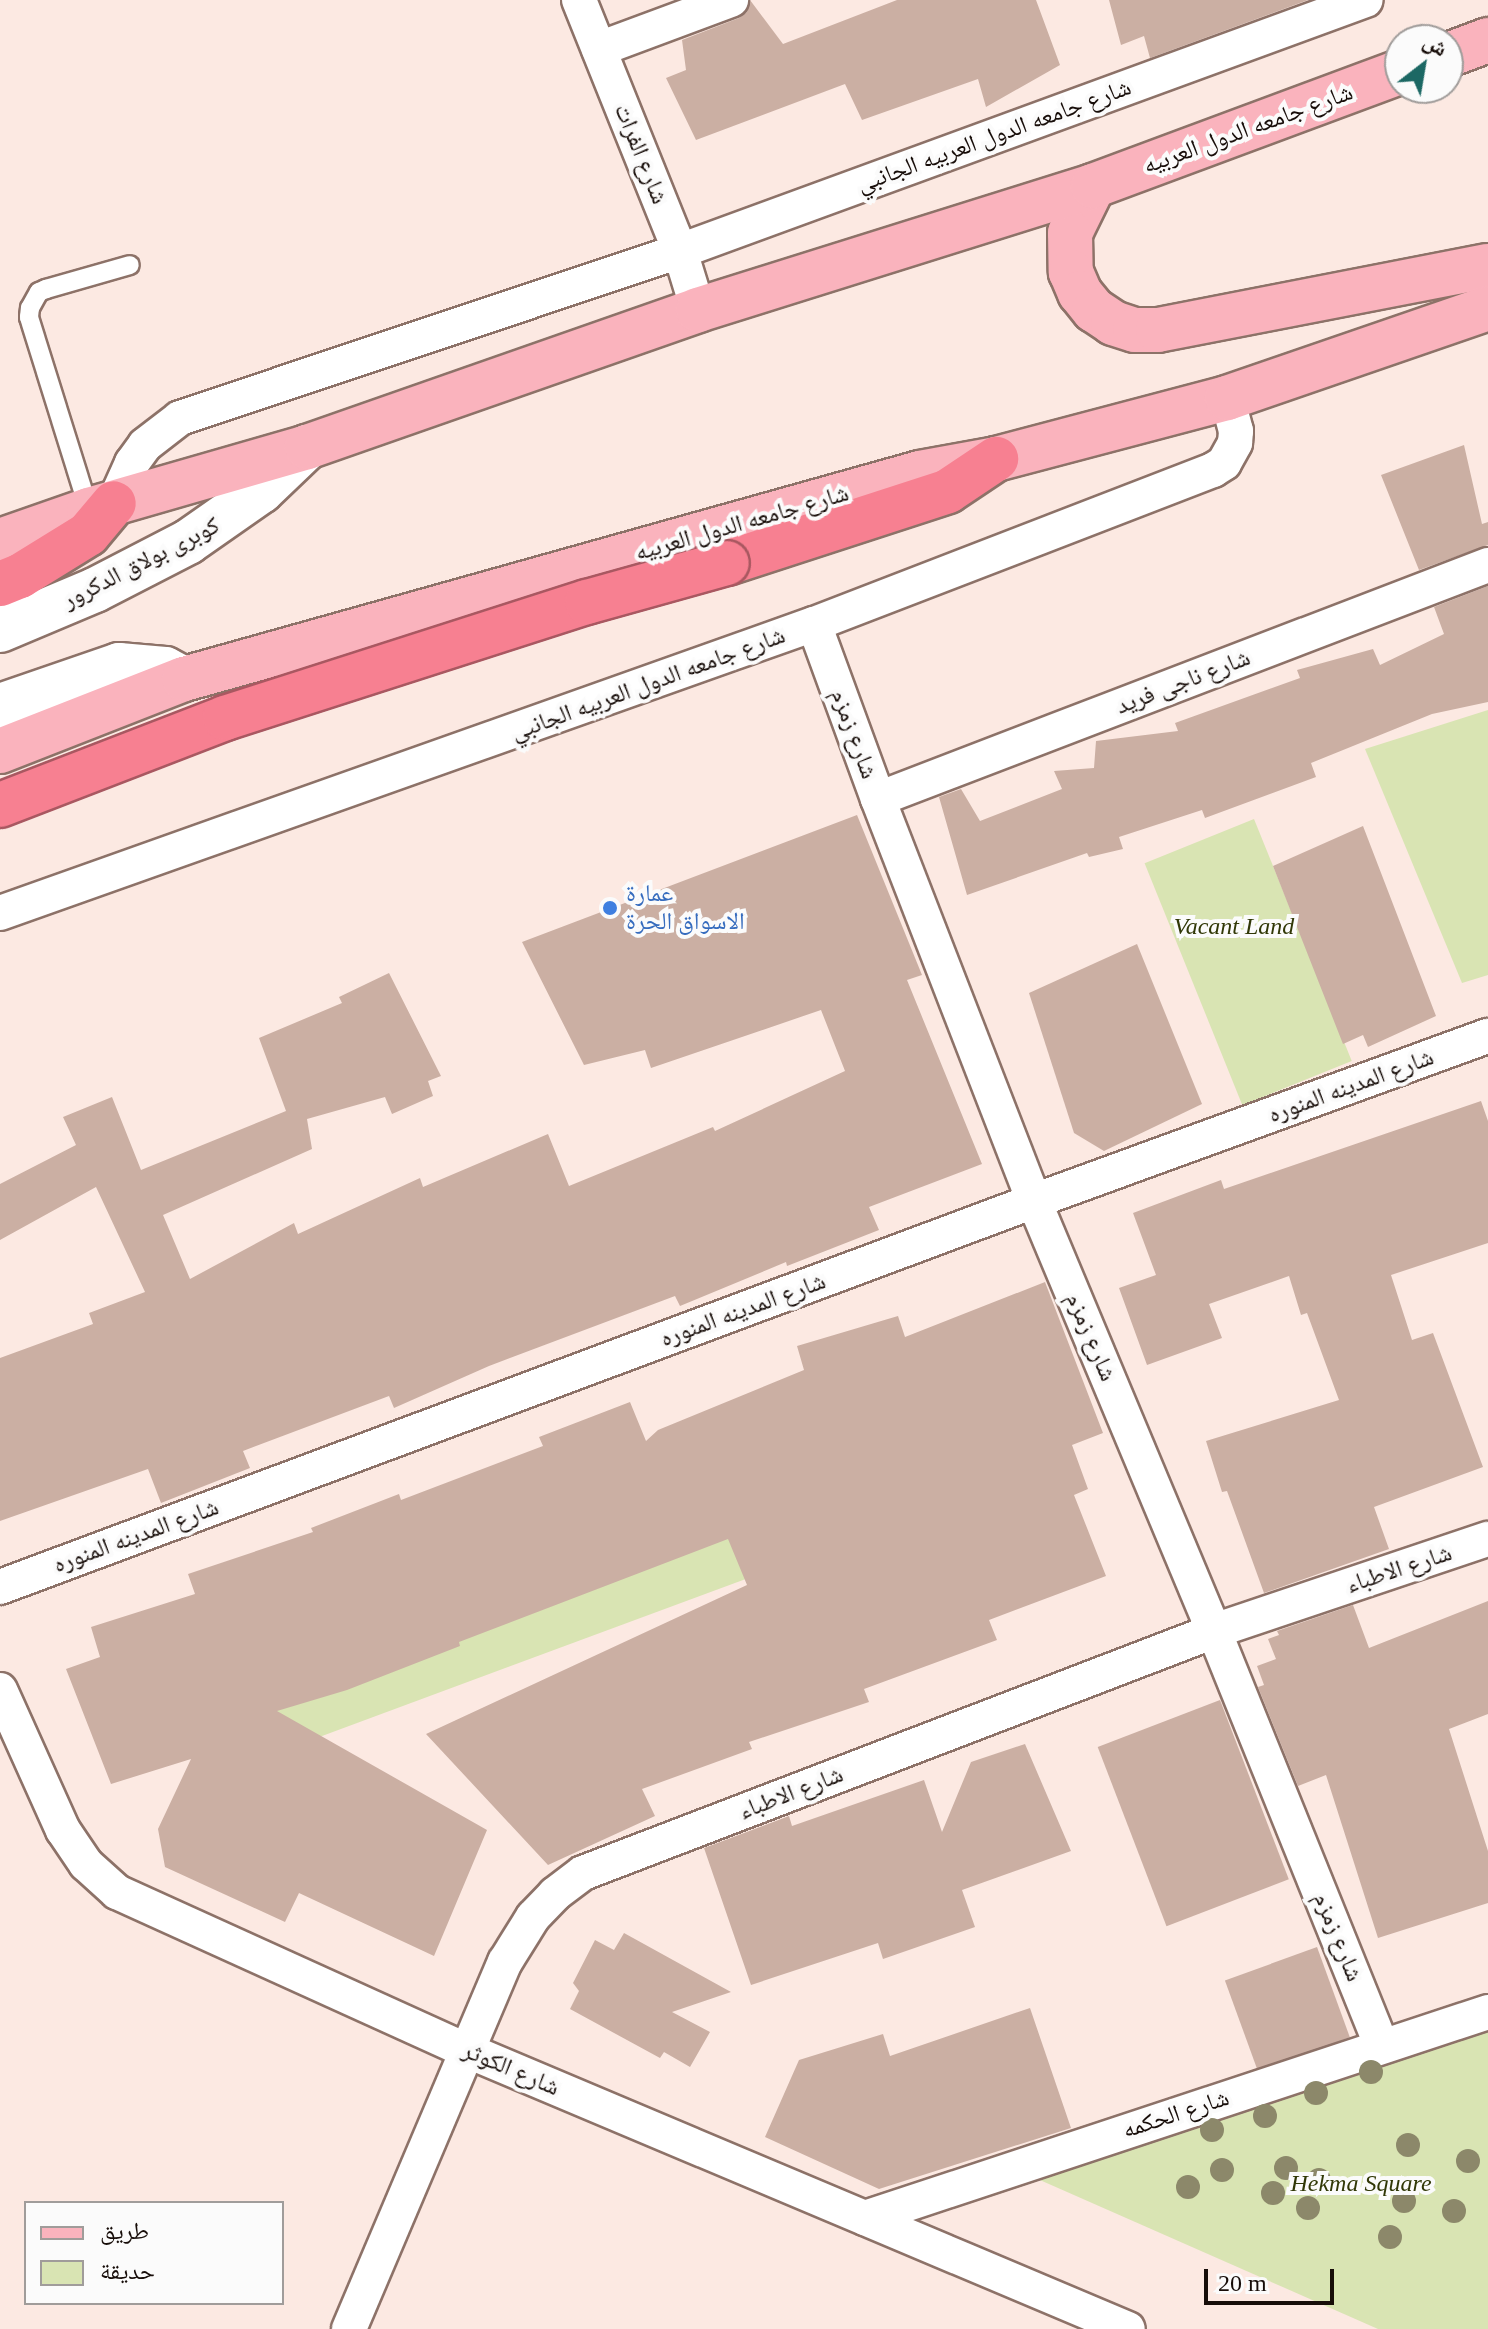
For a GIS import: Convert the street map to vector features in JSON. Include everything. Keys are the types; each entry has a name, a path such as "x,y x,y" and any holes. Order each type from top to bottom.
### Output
{"highway":[{"path":"0,805 225,718 587,602 727,563 948,491 996,459"},
{"path":"0,584 20,576 88,534 102,506"}],"main road":[{"path":"1464,49 1488,40"},
{"name":"شارع جامعه الدول العربيه","path":"0,541 102,506 307,447 698,310 1093,186 1384,78"},
{"path":"1093,186 1070,233 1071,272 1080,293 1094,310 1113,323 1135,330 1158,330 1488,266"},
{"name":"شارع جامعه الدول العربيه","path":"0,751 184,679 920,473 996,459 1227,398 1488,308"},
{"name":"كوبرى بولاق الدكرور","path":"0,630 95,590 188,542 250,500 307,447"},
{"path":"0,706 119,665 165,669 184,679"}],"street":[{"name":"شارع الفرات","path":"579,0 680,251 698,310"},
{"path":"599,49 731,0"},
{"name":"شارع جامعه الدول العربيه الجانبي","path":"102,506 145,445 180,418 680,251 1366,0"},
{"name":"شارع جامعه الدول العربيه الجانبي","path":"0,913 814,624 1213,470 1224,463 1235,443 1236,431 1227,398"},
{"name":"شارع ناجى فريد","path":"878,799 1488,565"},
{"name":"شارع زمزم","path":"814,624 878,799 1034,1201 1214,1631 1381,2045"},
{"name":"شارع المدينه المنوره","path":"0,1587 1034,1201 1488,1036"},
{"name":"شارع الاطباء","path":"349,2329 466,2050 520,1935 555,1894 583,1873 1214,1631 1488,1539"},
{"name":"شارع الكوثر","path":"0,1690 63,1830 86,1864 117,1892 466,2050 1128,2329"},
{"name":"شارع الحكمه","path":"865,2218 1488,2012"}],"lane":[{"path":"102,506 29,317 30,308 39,292 130,265"}],"green space":[{"path":"1488,710 1488,975 1462,983 1365,749"},
{"name":"Vacant Land","path":"1254,819 1352,1061 1242,1105 1145,863"},
{"path":"988,1416 1010,1481 241,1766 224,1714"},
{"name":"Hekma Square","path":"1488,2000 1488,2329 1378,2329 1015,2169"}],"building":[{"path":"750,0 783,44 897,0 1036,0 1060,65 986,107 978,79 862,120 845,84 696,140 666,78 686,70 682,40 739,18 747,12"},
{"path":"1109,0 1308,0 1150,58 1144,36 1121,45"},
{"path":"1464,445 1482,524 1488,522 1488,545 1419,570 1381,475"},
{"path":"1488,586 1488,702 1432,714 1311,763 1316,777 1205,818 1202,810 1119,837 1123,849 1089,857 1087,853 967,895 939,797 961,789 980,821 1062,789 1054,771 1094,768 1096,741 1178,731 1175,723 1300,678 1297,670 1373,649 1380,665 1444,634 1434,607"},
{"path":"857,815 922,975 907,980 982,1164 869,1207 879,1230 787,1266 786,1262 680,1306 675,1296 489,1366 394,1408 389,1396 243,1451 250,1468 161,1503 148,1469 0,1521 0,1358 93,1324 89,1313 145,1292 96,1187 0,1240 0,1184 76,1145 63,1117 112,1097 141,1170 286,1111 259,1038 342,1003 339,997 389,973 441,1076 428,1081 433,1096 392,1114 385,1097 307,1119 312,1149 163,1215 190,1279 294,1223 298,1234 420,1178 423,1187 548,1134 569,1186 713,1127 715,1131 845,1071 821,1010 651,1068 645,1050 584,1065 522,942"},
{"path":"1363,826 1436,1016 1368,1047 1363,1035 1343,1044 1273,866"},
{"path":"1137,944 1202,1104 1104,1151 1074,1133 1029,993"},
{"path":"1481,1101 1488,1121 1488,1243 1391,1275 1412,1340 1433,1333 1483,1467 1374,1507 1389,1549 1264,1593 1227,1491 1222,1492 1206,1441 1339,1400 1307,1313 1301,1315 1289,1276 1209,1304 1222,1338 1147,1365 1119,1288 1156,1275 1133,1213 1221,1180 1224,1189"},
{"path":"1045,1282 1103,1433 1072,1445 1088,1489 1074,1495 1106,1576 989,1620 997,1640 864,1689 869,1702 749,1742 752,1749 642,1789 655,1816 548,1865 426,1734 747,1585 728,1539 459,1642 460,1646 347,1690 277,1711 487,1830 434,1956 299,1893 285,1922 165,1867 158,1829 191,1759 111,1784 66,1669 100,1657 91,1627 195,1594 188,1574 313,1532 311,1528 399,1494 401,1500 543,1446 539,1437 630,1402 646,1441 658,1430 804,1370 797,1346 898,1316 905,1337"},
{"path":"1488,1601 1488,1714 1449,1729 1488,1851 1488,1903 1378,1938 1326,1775 1298,1786 1258,1687 1264,1685 1257,1666 1276,1659 1268,1639 1279,1635 1277,1631 1353,1605 1369,1648"},
{"path":"1220,1700 1289,1879 1167,1926 1098,1747"},
{"path":"1025,1744 1071,1851 962,1890 975,1927 883,1959 878,1943 751,1985 704,1848 789,1816 792,1826 924,1780 942,1832 971,1762"},
{"path":"624,1933 731,1992 672,2012 710,2032 690,2067 664,2052 660,2058 570,2009 579,1991 573,1983 595,1940 614,1950"},
{"path":"1317,1947 1350,2037 1258,2071 1225,1981"},
{"path":"1030,2008 1071,2128 879,2189 765,2137 799,2060 883,2034 890,2056"}],"place":[{"name":"عمارة الاسواق الحرة","path":"610,908"}]}
